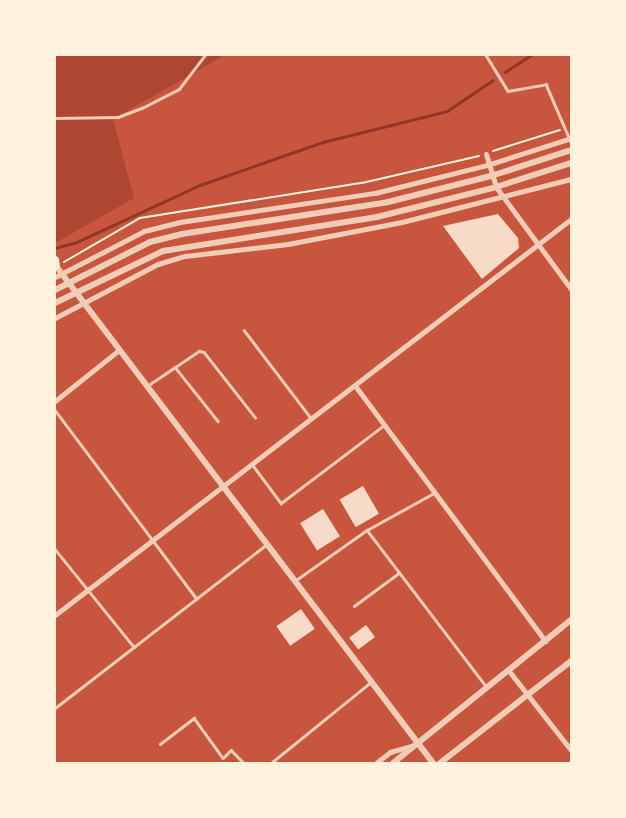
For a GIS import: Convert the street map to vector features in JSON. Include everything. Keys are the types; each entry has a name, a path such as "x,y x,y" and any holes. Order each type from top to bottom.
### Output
{"street":[{"path":"58,275 144,231 180,222 375,193 488,166 571,140"},
{"path":"55,290 150,242 182,234 378,204 491,176 571,150"},
{"path":"486,154 491,176 496,187 571,289"},
{"path":"55,303 163,251 377,217 496,187 571,163"},
{"path":"55,318 86,304 158,264 185,256 288,244 379,227 504,198 571,179"},
{"path":"375,193 378,204"},
{"path":"377,217 379,227"},
{"path":"55,614 356,387 539,246 571,219"},
{"path":"180,222 182,234"},
{"path":"183,247 185,256"},
{"path":"55,264 58,275 69,283 86,304 146,387 296,580 433,763"},
{"path":"55,401 119,350"},
{"path":"356,387 545,641"},
{"path":"393,763 571,620"},
{"path":"440,763 571,661"},
{"path":"509,671 571,750"},
{"path":"376,763 390,752 417,744"}],"lane":[{"path":"55,118 118,117 142,108 178,89 205,55"},
{"path":"486,55 508,90 546,84 571,140"},
{"path":"244,330 312,420"},
{"path":"146,387 198,351 204,352 255,417"},
{"path":"175,367 218,421"},
{"path":"55,410 197,599"},
{"path":"252,464 282,504 384,426"},
{"path":"296,580 367,530 434,493"},
{"path":"367,530 487,688"},
{"path":"55,708 268,544"},
{"path":"55,549 85,590 134,647"},
{"path":"354,606 400,573"},
{"path":"271,763 372,681"},
{"path":"160,744 194,718 224,758 232,750 244,763"}],"path":[{"path":"55,264 140,218 362,183 486,154 566,128"}],"shaded area":[{"path":"55,55 225,55 113,119 134,198 55,243"}],"building":[{"path":"498,214 518,238 519,248 482,279 443,226"},
{"path":"363,486 379,514 356,527 340,500"},
{"path":"323,509 340,536 317,550 300,523"},
{"path":"301,609 315,629 290,646 276,626"},
{"path":"366,625 375,637 358,650 349,638"}],"waterway":[{"path":"505,72 531,55"},
{"path":"55,248 77,242 200,185 323,142 447,111 493,80"}]}
